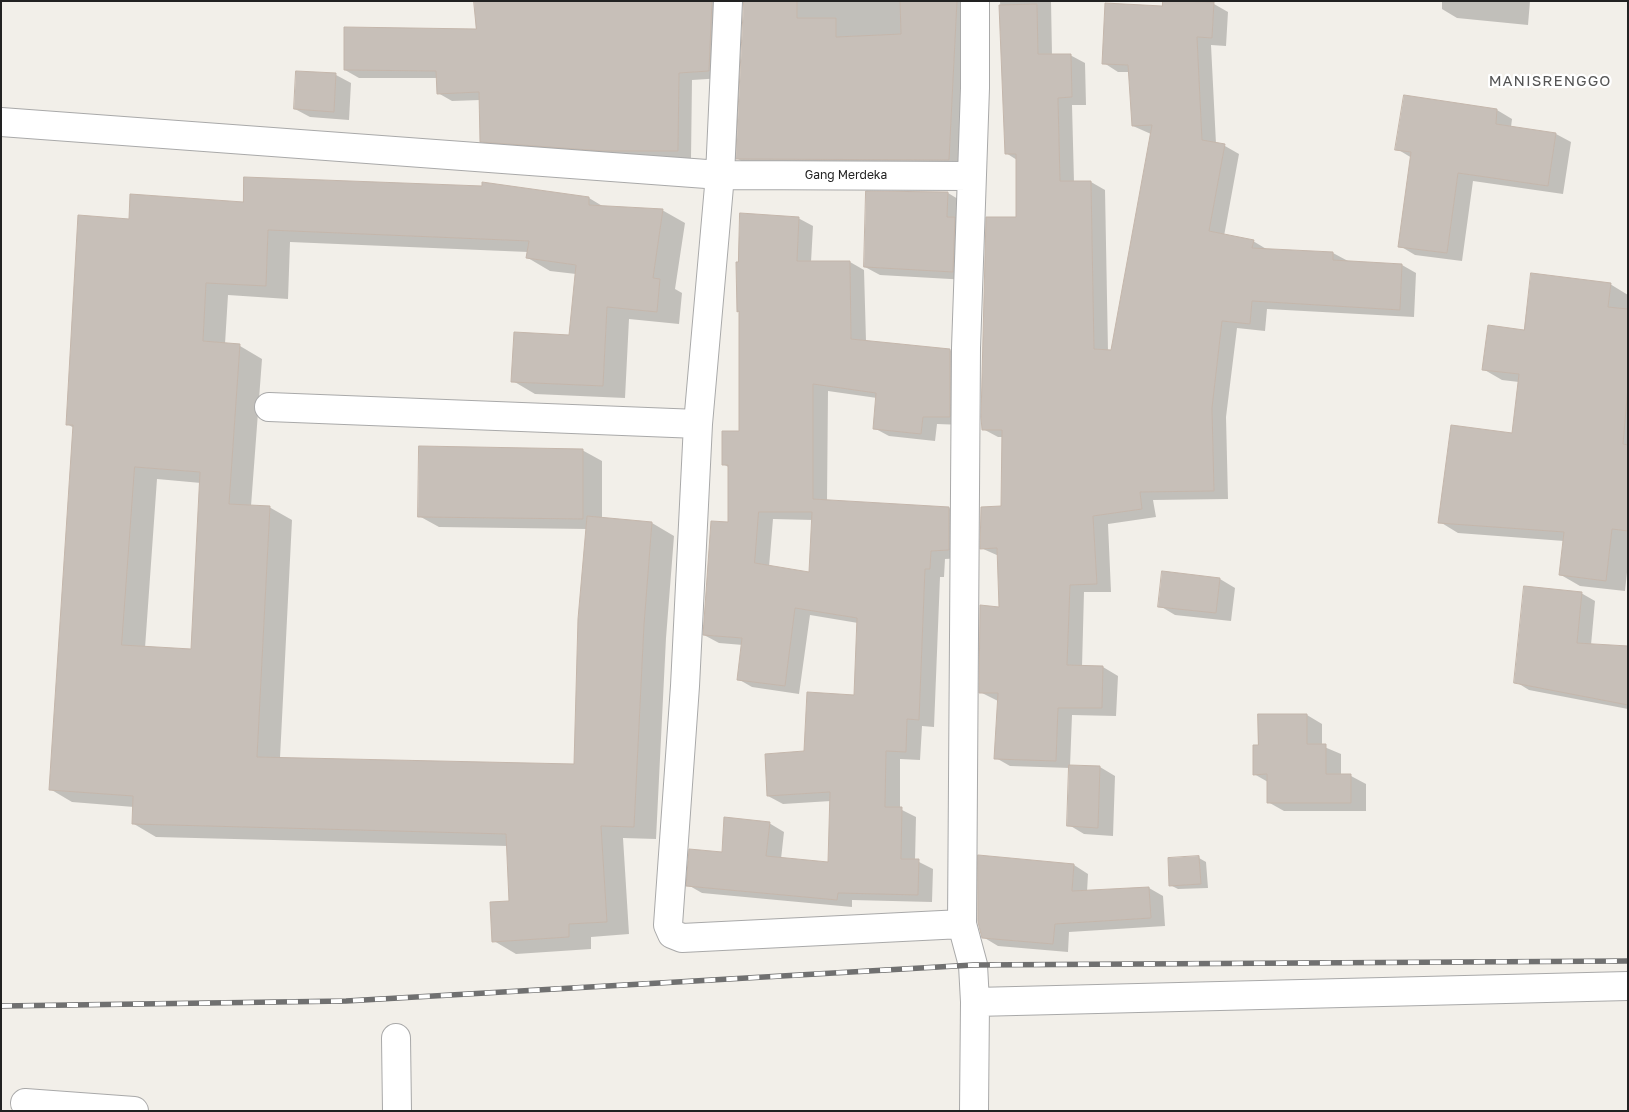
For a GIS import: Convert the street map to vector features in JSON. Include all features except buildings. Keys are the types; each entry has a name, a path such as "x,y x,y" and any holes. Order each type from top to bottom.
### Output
{"street":[{"path":"728,1 720,174 698,424 685,686 668,925 672,934 682,938 962,924"},
{"path":"974,1111 975,1002 973,965 962,924 966,348 972,176 975,1"},
{"name":"Gang Merdeka","path":"1,122 720,174 972,176"},
{"path":"269,407 698,424"},
{"path":"975,1002 1628,986"},
{"path":"396,1038 397,1111"},
{"path":"25,1103 134,1111"}],"railway":[{"path":"1,1006 346,1001 973,965 1628,961"}],"district":[{"name":"MANISRENGGO","path":"1550,81"}]}
